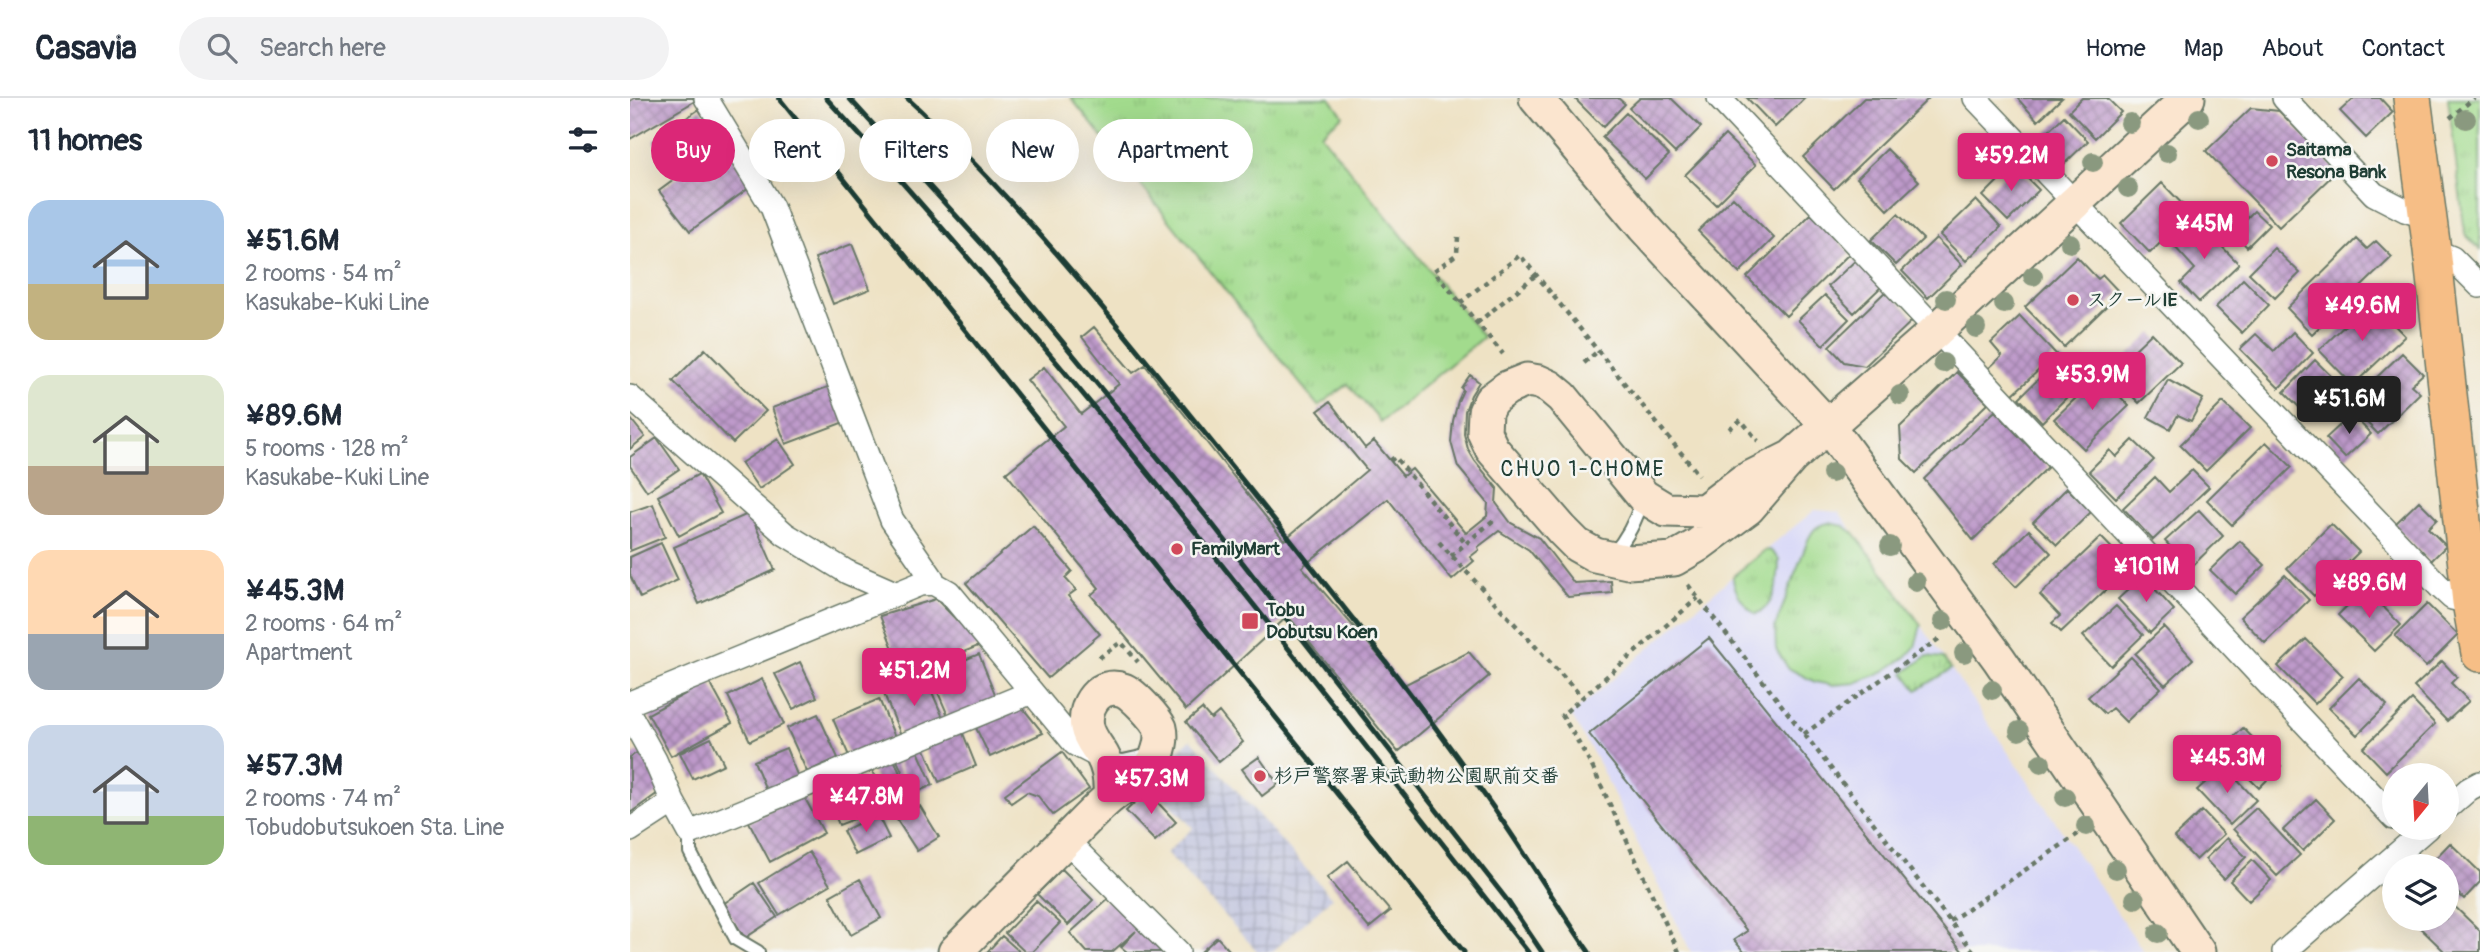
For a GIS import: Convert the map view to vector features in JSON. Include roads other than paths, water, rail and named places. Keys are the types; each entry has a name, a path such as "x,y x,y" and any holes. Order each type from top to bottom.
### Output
{"main road":[{"path":"2412,98 2430,233 2471,602 2480,653"}],"street":[{"path":"706,98 772,207 892,520 933,583"},
{"path":"1536,98 1644,227 1828,426 1999,659 2198,952"},
{"path":"1719,98 2382,804"},
{"path":"1975,98 2440,587 2452,597 2471,602"},
{"path":"1792,457 1742,482 1704,511 1666,510 1643,496 1573,410 1550,387 1528,380 1507,388 1492,400 1485,412 1484,432 1492,449 1577,545 1595,555 1628,562 1674,559 1748,508 1792,457 1937,330 2188,98"},
{"path":"2284,98 2374,194 2405,210 2480,286"},
{"path":"630,397 785,534 847,572 897,594"},
{"path":"630,703 920,584 933,583 949,593 1075,744 1104,759"},
{"path":"955,952 1110,797 1141,776 1153,764 1161,735 1159,726 1131,694 1122,689 1102,689 1095,696 1087,724 1089,734 1104,759 1111,779 1110,797"},
{"path":"630,715 656,760 673,802 690,833 1036,697 1061,708 1090,706"},
{"path":"2459,798 2480,783"},
{"path":"630,830 673,802"},
{"path":"1066,840 1178,952"},
{"path":"2284,952 2406,840"}],"lane":[{"path":"1611,557 1628,538 1643,496"},
{"path":"1104,759 1123,761 1157,754"},
{"path":"690,833 690,852 736,939 758,952"}],"railway":[{"path":"779,98 1464,952"},
{"path":"826,98 1009,305 1097,411 1271,626 1528,952"},
{"path":"849,98 981,243 1206,516 1507,900 1542,952"},
{"path":"907,98 986,176 1061,258 1278,524 1389,665 1460,761 1589,952"}],"place":[{"name":"Saitama Resona Bank","path":"2272,161"},
{"name":"スクールIE","path":"2073,300"},
{"name":"FamilyMart","path":"1177,549"},
{"name":"Tobu Dobutsu Koen","path":"1250,621"},
{"name":"杉戸警察署東武動物公園駅前交番","path":"1260,776"}],"district":[{"name":"CHUO 1-CHOME","path":"1583,469"}]}
